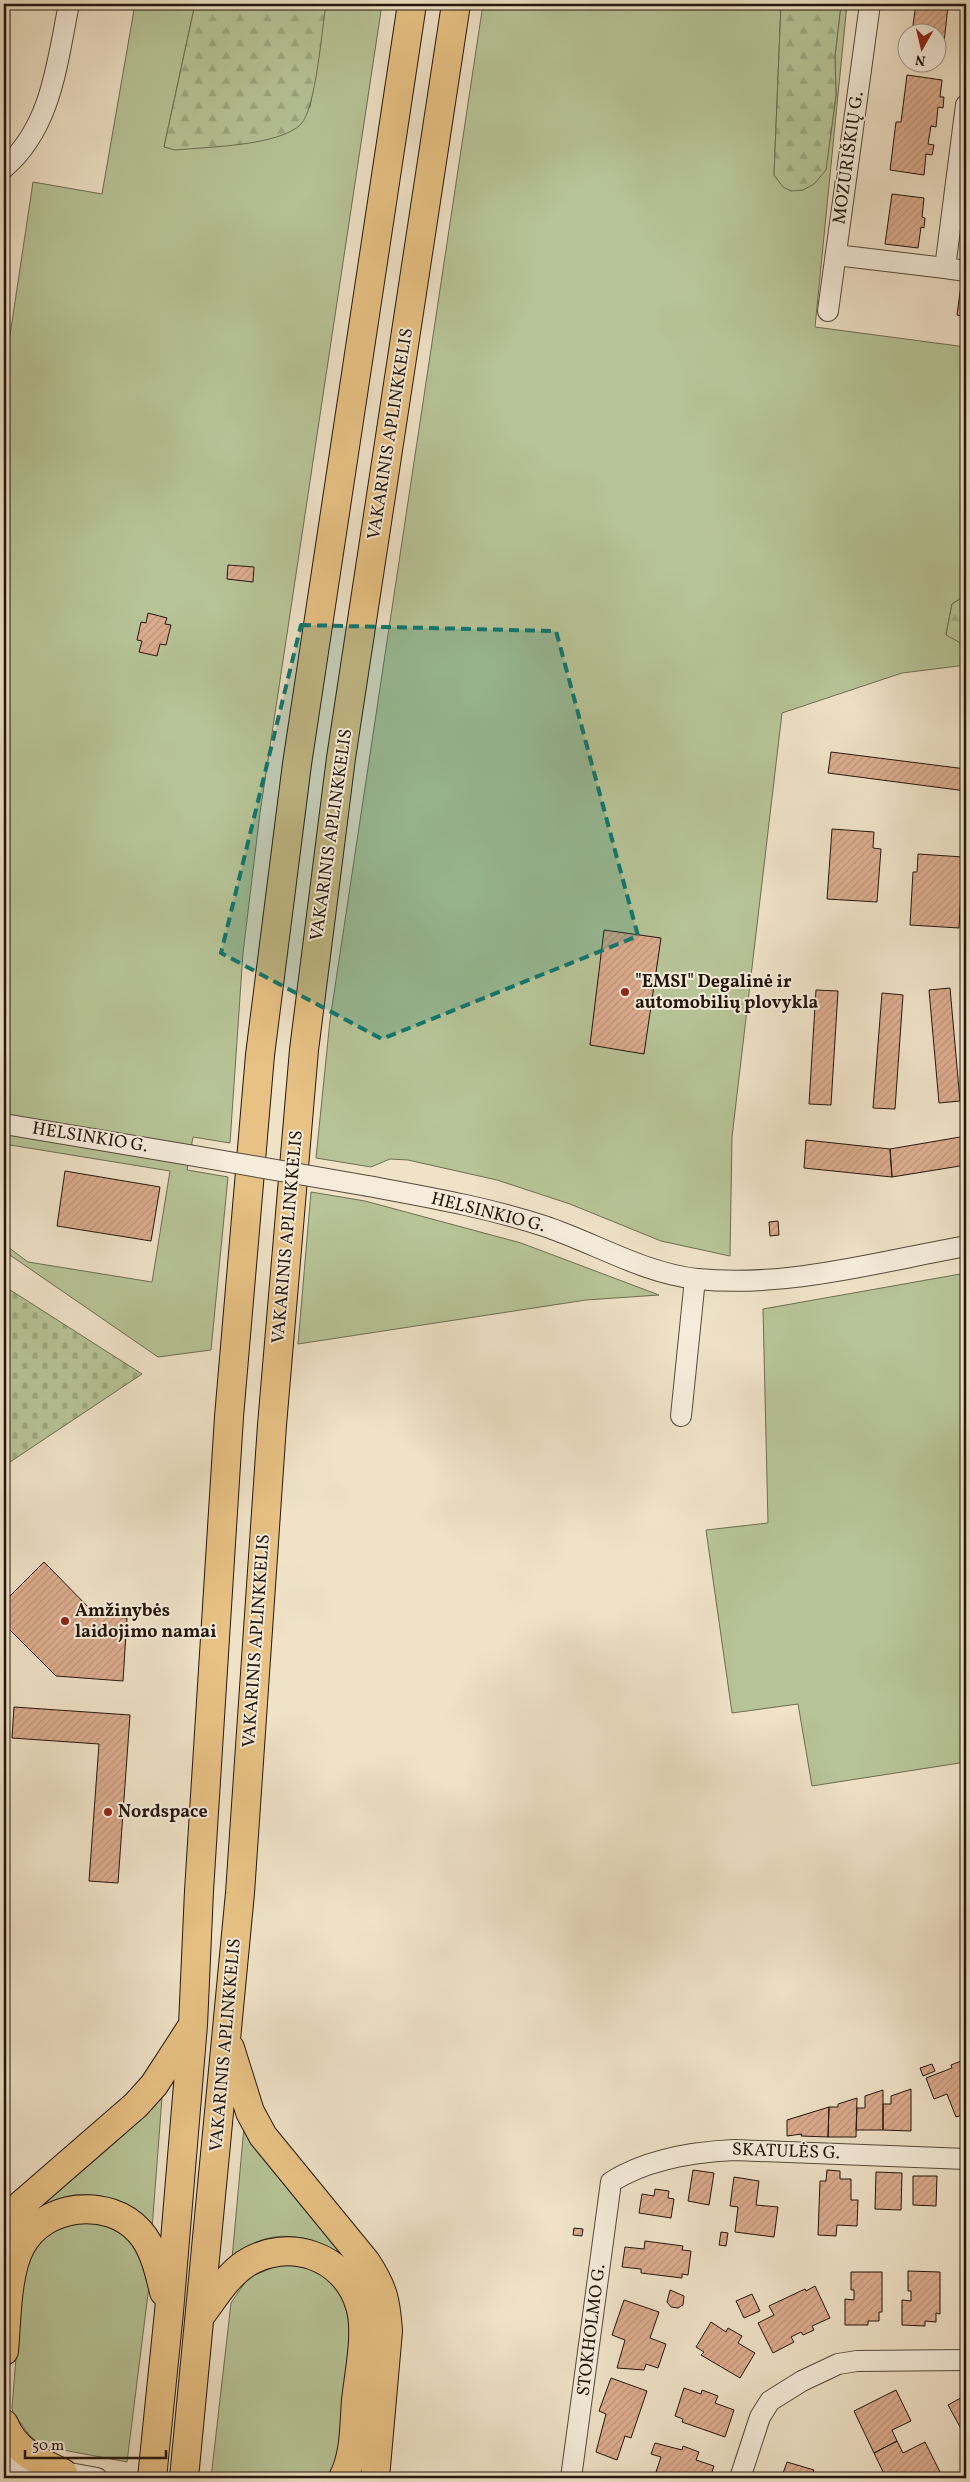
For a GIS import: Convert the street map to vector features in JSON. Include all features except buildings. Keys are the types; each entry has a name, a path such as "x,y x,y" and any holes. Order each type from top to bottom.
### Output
{"highway":[{"name":"VAKARINIS APLINKKELIS","path":"152,2478 169,2312 193,2025 199,1891 229,1417 260,1055 298,755 412,4"},
{"name":"VAKARINIS APLINKKELIS","path":"184,2478 201,2315 225,2030 240,1893 273,1415 305,1045 341,758 456,4"},
{"path":"4,2224 14,2210 136,2105 154,2086 193,2025"},
{"path":"225,2030 247,2102 263,2136 366,2262 380,2284 386,2308 388,2331 376,2478"},
{"path":"4,2351 13,2268 21,2245 36,2226 58,2213 87,2208 115,2215 139,2231 155,2257 169,2312"},
{"path":"201,2315 226,2281 244,2264 265,2253 286,2250 313,2255 336,2266 352,2286 361,2307 362,2331 352,2452 343,2478"},
{"path":"4,2424 8,2435 24,2453 83,2476"}],"street":[{"path":"4,168 14,159 40,121 49,97 69,4"},
{"name":"MOZŪRIŠKIŲ G.","path":"828,312 870,4"},
{"path":"944,268 966,105"},
{"path":"836,255 966,271"},
{"name":"HELSINKIO G.","path":"4,1124 368,1186 479,1207 545,1227 642,1265 695,1278 728,1281 773,1280 966,1246"},
{"path":"681,1416 695,1278"},
{"name":"SKATULĖS G.","path":"611,2182 630,2170 654,2163 700,2152 725,2150 966,2159"},
{"name":"STOKHOLMO G.","path":"571,2478 611,2182"},
{"path":"740,2478 760,2417 770,2401 802,2382 838,2364 857,2361 966,2360"},
{"path":"4,2461 83,2476"}],"highlighted area":[{"path":"301,625 556,631 638,936 382,1039 221,953"}],"green space":[{"path":"135,4 195,4 164,147 310,107 326,4 382,4 260,813 243,953 230,1143 193,1137 187,1170 228,1177 211,1350 158,1357 4,1251 4,1244 28,1262 152,1282 170,1171 4,1144 4,375 33,182 102,194"},
{"path":"195,4 326,4 318,67 311,102 301,124 277,137 260,141 175,150 164,147"},
{"path":"483,4 781,4 774,175 786,187 793,190 803,190 830,140 836,95 835,56 841,4 847,4 815,327 966,347 966,595 952,604 946,634 966,646 966,665 902,673 782,713 732,1137 730,1256 661,1241 570,1204 497,1180 408,1160 390,1159 371,1167 316,1158 330,1020"},
{"path":"781,4 841,4 835,56 836,95 826,170 814,184 803,190 791,191 783,187 774,175"},
{"path":"966,595 966,646 946,635 952,604"},
{"path":"311,1192 365,1201 521,1243 659,1295 586,1300 298,1344"},
{"path":"966,1273 966,1762 812,1786 798,1704 732,1713 706,1530 768,1523 763,1309"},
{"path":"4,1286 142,1374 4,1466"},
{"path":"162,2098 152,2229 112,2203 87,2195 74,2195 58,2199 41,2207 118,2140"},
{"path":"244,2127 260,2152 345,2258 331,2249 316,2243 302,2238 287,2236 259,2241 245,2248 232,2259"},
{"path":"95,2220 130,2238 142,2254 149,2286 127,2462 42,2446 30,2436 20,2422 14,2420 12,2408 22,2281 34,2245 63,2224"},
{"path":"298,2263 317,2269 343,2293 351,2325 339,2458 331,2478 211,2478 231,2303 248,2278 281,2264"}],"place":[{"name":"\"EMSI\" Degalinė ir automobilių plovykla","path":"625,992"},
{"name":"Amžinybės laidojimo namai","path":"65,1621"},
{"name":"Nordspace","path":"108,1812"}]}
